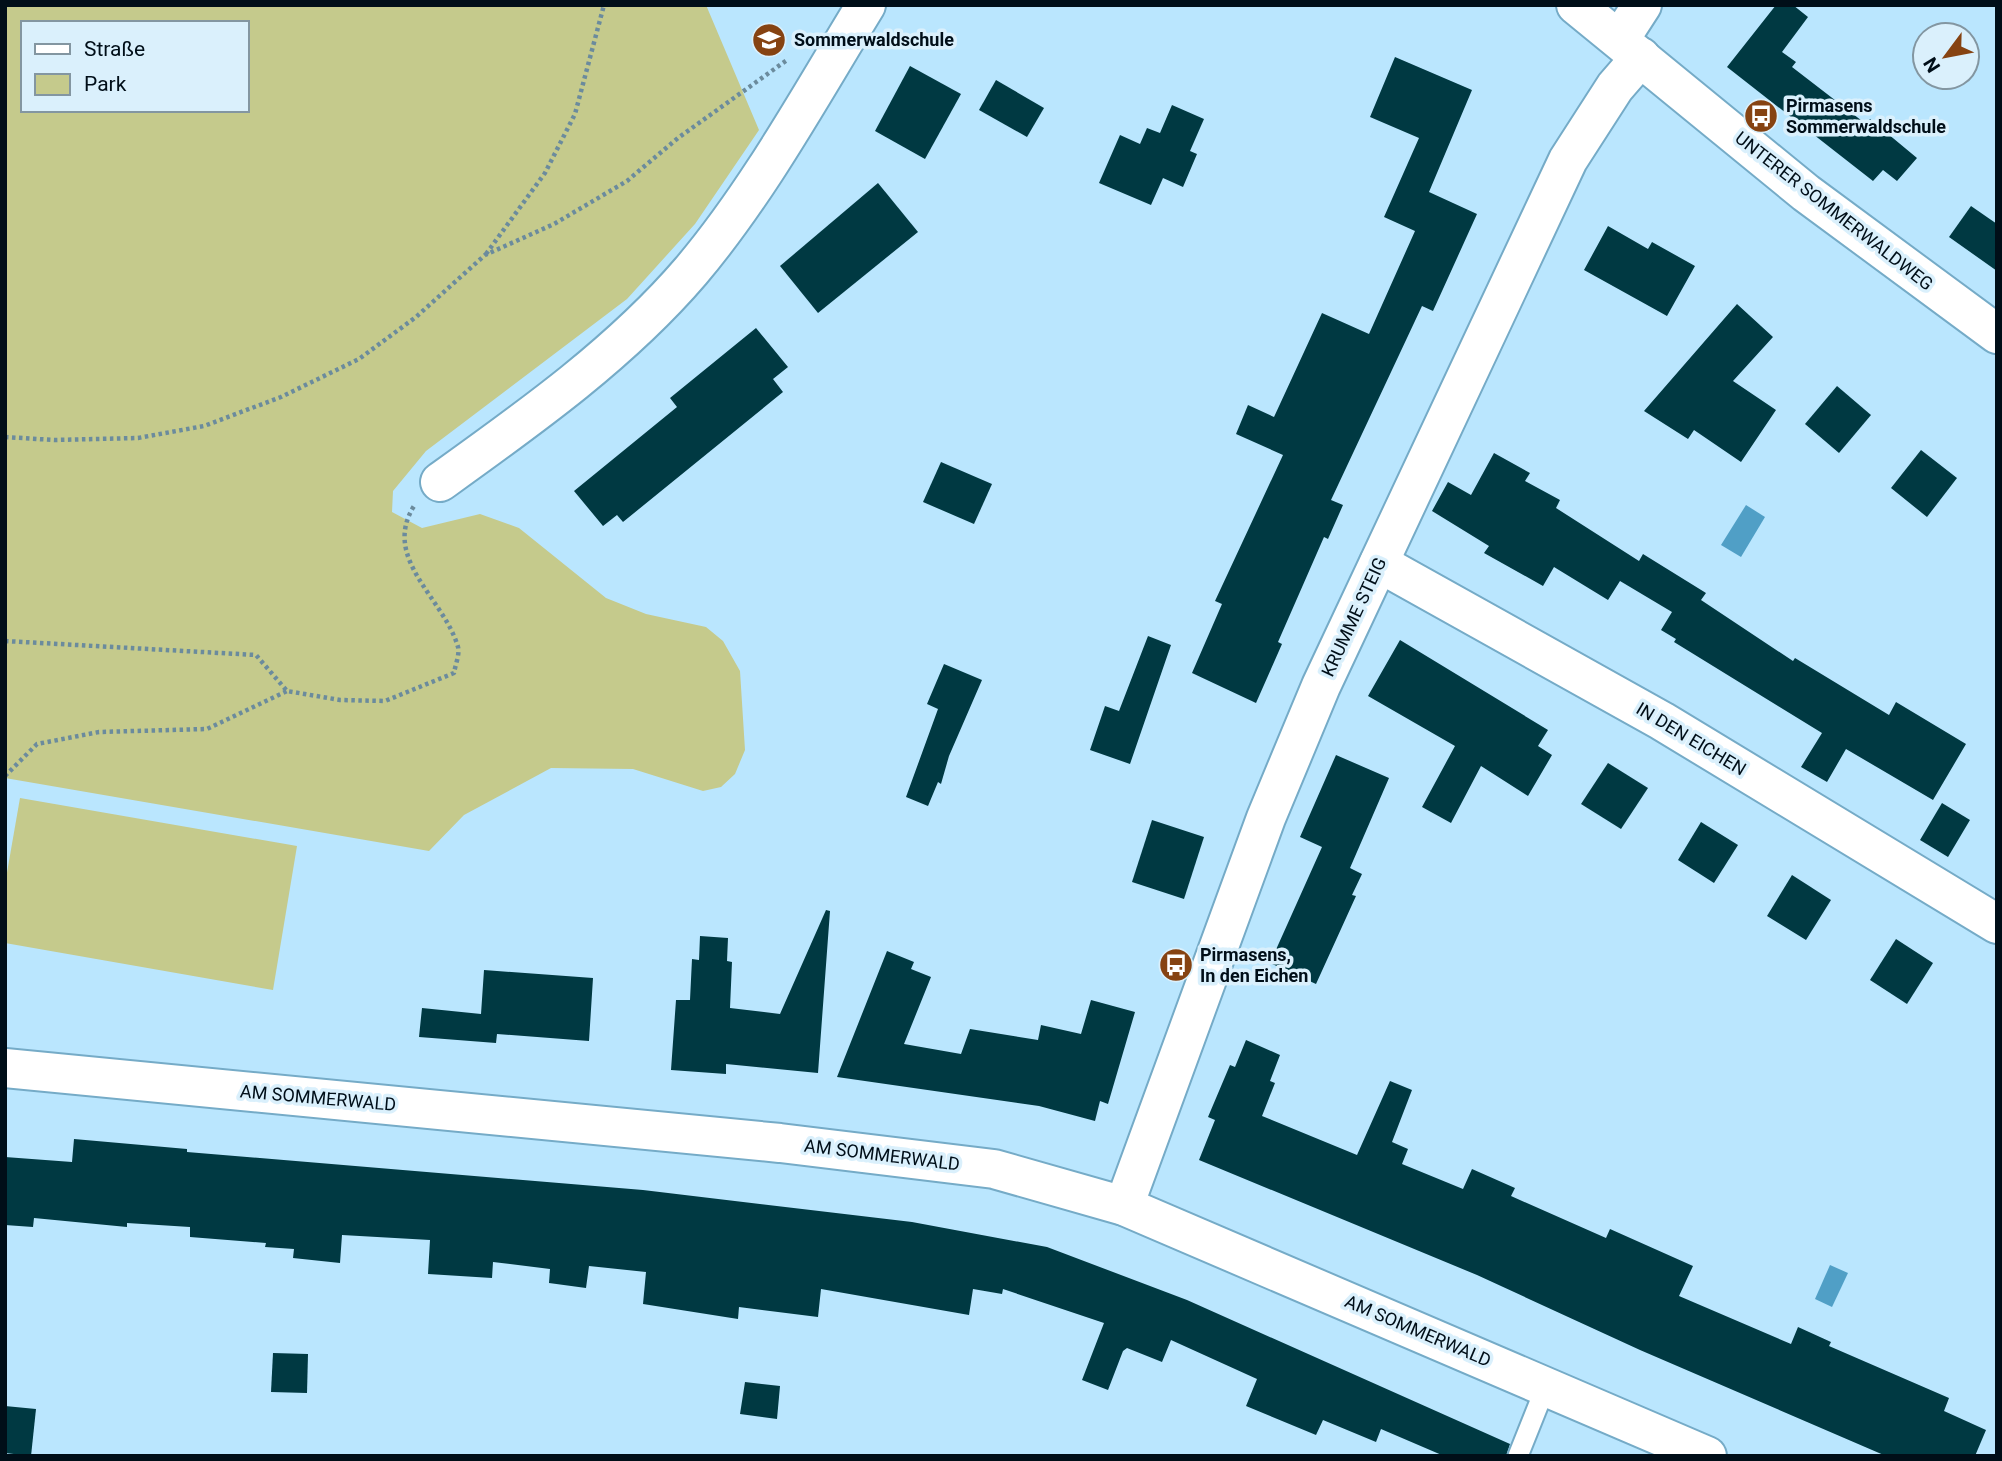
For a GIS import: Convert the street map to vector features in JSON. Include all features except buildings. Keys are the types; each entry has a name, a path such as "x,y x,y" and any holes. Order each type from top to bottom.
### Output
{"street":[{"path":"440,482 515,428 583,372 641,321 691,271 743,200 866,5"},
{"name":"UNTERER SOMMERWALDWEG","path":"1576,5 1806,193 1997,334"},
{"name":"KRUMME STEIG","path":"1124,1206 1266,818 1321,686 1568,160 1602,105 1630,48 1643,5"},
{"name":"IN DEN EICHEN","path":"1379,563 1662,721 1997,924"},
{"name":"AM SOMMERWALD","path":"5,1068 912,1157 994,1169 1124,1206 1707,1456"}],"lane":[{"path":"1518,1456 1546,1386"}],"path":[{"path":"5,437 138,438 204,426 268,402 359,359 416,317 485,255 545,173 575,114 604,5"},
{"path":"485,255 554,223 626,181 678,138 791,57 835,54"},
{"path":"5,776 37,744 99,732 207,729 287,691 340,700 385,701 454,673 459,649 431,596 405,556 404,523 414,506 440,482"},
{"path":"5,641 256,654 287,691"}],"green space":[{"path":"5,5 706,5 759,130 695,224 627,299 426,451 393,491 392,512 422,528 480,514 519,528 606,598 646,614 706,627 723,641 740,671 745,750 735,774 721,787 703,791 633,769 551,768 464,815 429,851 5,778"},
{"path":"20,798 297,846 273,990 5,943 5,884"}],"water":[{"path":"1746,505 1765,517 1741,557 1721,545"},
{"path":"1830,1265 1848,1273 1832,1307 1815,1299"}],"place":[{"name":"Sommerwaldschule","path":"769,40"},
{"name":"Pirmasens Sommerwaldschule","path":"1761,116"},
{"name":"Pirmasens, In den Eichen","path":"1176,965"}]}
